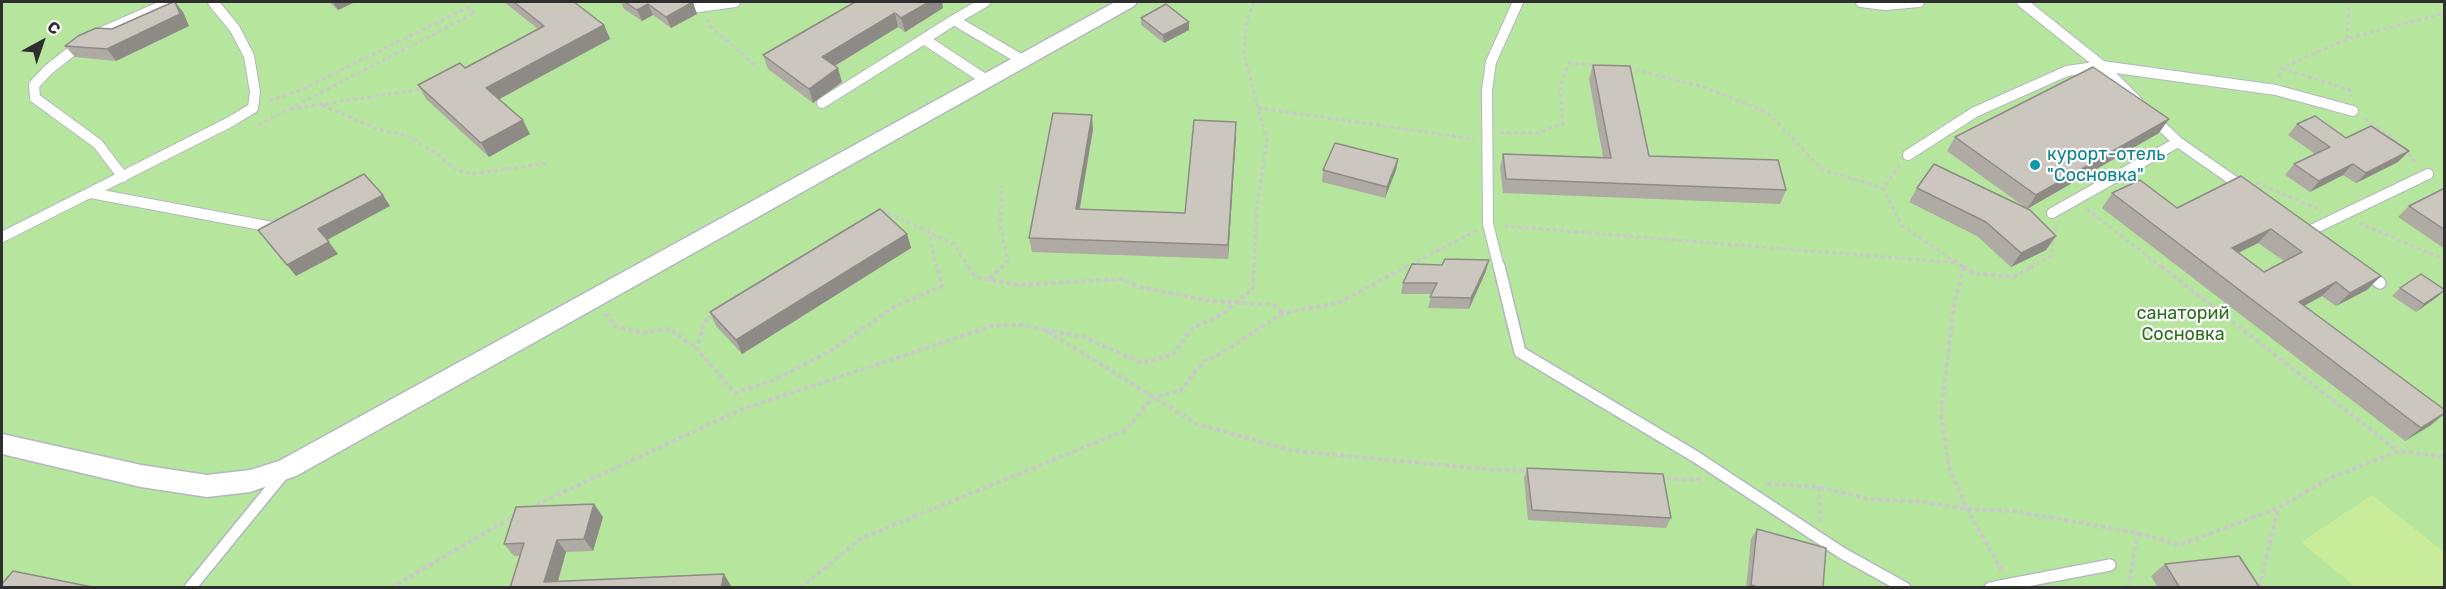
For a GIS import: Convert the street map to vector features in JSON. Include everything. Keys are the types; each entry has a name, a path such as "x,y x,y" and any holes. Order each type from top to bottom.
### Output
{"street":[{"path":"2,444 141,476 207,486 250,482 286,469 1128,2"}],"lane":[{"path":"123,177 98,144 35,98 34,85 48,70 84,41 171,2"},
{"path":"2,237 123,177 253,108 255,92 249,56 235,29 213,2"},
{"path":"695,4 722,5 735,2"},
{"path":"822,103 985,2"},
{"path":"1518,2 1491,62 1487,90 1488,224 1520,352 1733,482 1842,553 1905,588"},
{"path":"1861,2 1885,5 1918,2"},
{"path":"2022,2 2102,66 2178,142 2251,194"},
{"path":"954,20 1022,60"},
{"path":"924,39 986,80"},
{"path":"1908,155 1975,112 2067,71 2102,66 2276,90 2353,111"},
{"path":"2052,213 2178,142"},
{"path":"2307,232 2428,174"},
{"path":"90,193 272,227 293,216"},
{"path":"2352,264 2380,284"},
{"path":"190,588 286,469"},
{"path":"1990,588 2110,565"}],"path":[{"path":"390,588 549,497 740,410 992,326 1022,325 1084,337 1142,363 1174,354 1191,329 1222,314 1253,290 1257,206 1267,141 1244,55 1247,20 1254,2"},
{"path":"2347,39 2349,2"},
{"path":"695,4 711,27 758,68"},
{"path":"251,128 474,13 468,7 303,89 253,108"},
{"path":"2281,68 2347,39 2445,13"},
{"path":"1258,108 1488,137 1537,133 1563,124 1560,86 1569,63 1602,65"},
{"path":"1624,67 1704,87 1767,112 1823,170 1883,188 1902,226 1974,273 2014,277 2051,256 2056,225 2052,213"},
{"path":"2276,90 2281,68"},
{"path":"2281,68 2350,90 2353,111 2392,137 2428,174"},
{"path":"287,109 435,87"},
{"path":"322,105 378,129 408,136 438,155 456,170 471,174 547,163"},
{"path":"1883,188 1908,155"},
{"path":"2246,178 2339,217 2379,230 2445,259"},
{"path":"990,280 1008,261 1000,224 1002,186"},
{"path":"2075,200 2399,452"},
{"path":"865,220 880,209 928,230 954,244 975,277 1018,285 1123,279 1139,287 1211,301 1274,305 1283,313"},
{"path":"800,588 862,538 1126,430 1153,397 1180,391 1204,362 1283,313 1338,303 1488,224 1959,263"},
{"path":"593,299 615,326 642,333 670,329 697,349 735,393 772,381 832,350 894,307 942,286 928,230"},
{"path":"1964,267 1954,305 1941,414 1949,466 1967,509 1988,549"},
{"path":"697,349 704,322 722,309"},
{"path":"1045,330 1197,424 1294,451 1497,470 1542,471"},
{"path":"1649,477 1819,488 1868,500 1926,502 1967,509 2014,511 2138,533 2179,545 2278,508 2328,479 2399,452 2445,458"},
{"path":"2259,588 2278,508"},
{"path":"2128,588 2138,533"}],"green space":[{"name":"санаторий Сосновка","path":"2,2 2444,2 2444,587 2,587"},
{"path":"2372,495 2444,552 2444,584 2440,588 2355,587 2301,542"}],"building":[{"path":"173,2 180,14 107,49 65,46 78,36 96,28 112,29"},
{"path":"514,2 574,2 604,25 486,88 523,120 481,143 418,85 460,63 465,68 544,26"},
{"path":"625,2 693,2 666,17 648,4 637,10"},
{"path":"855,2 929,2 901,18 895,13 822,57 838,68 809,89 763,55"},
{"path":"1166,4 1189,22 1163,35 1141,18"},
{"path":"1593,65 1630,66 1649,156 1778,160 1786,190 1506,179 1503,154 1611,158"},
{"path":"2093,67 2169,119 2036,195 1955,137"},
{"path":"1053,113 1092,115 1076,209 1185,213 1194,120 1236,122 1228,245 1029,238"},
{"path":"2315,116 2346,138 2371,126 2409,151 2366,173 2353,164 2319,181 2294,164 2330,147 2297,124"},
{"path":"1335,143 1398,159 1387,187 1323,170"},
{"path":"1934,164 2030,210 2056,236 2021,253 1986,222 1917,188"},
{"path":"364,174 383,195 318,229 329,242 287,265 258,230"},
{"path":"2241,176 2381,276 2350,293 2336,282 2299,302 2445,410 2445,413 2421,428 2112,193 2140,180 2177,208","holes":["2271,229 2302,252 2264,272 2232,248"]},
{"path":"2445,188 2445,230 2409,206"},
{"path":"880,209 907,234 736,340 710,312"},
{"path":"1445,259 1489,260 1471,298 1430,297 1437,283 1403,283 1412,264 1442,265"},
{"path":"2421,274 2445,290 2424,304 2400,288"},
{"path":"1527,468 1663,474 1671,518 1532,510"},
{"path":"594,504 584,539 557,540 544,582 724,574 721,588 510,588 524,543 504,544 516,507"},
{"path":"1757,529 1826,548 1823,588 1761,588 1751,585"},
{"path":"2239,556 2260,588 2180,588 2165,564"},
{"path":"13,571 97,588 2,588 2,584"}],"place":[{"name":"курорт-отель \"Сосновка\"","path":"2035,165"}]}
